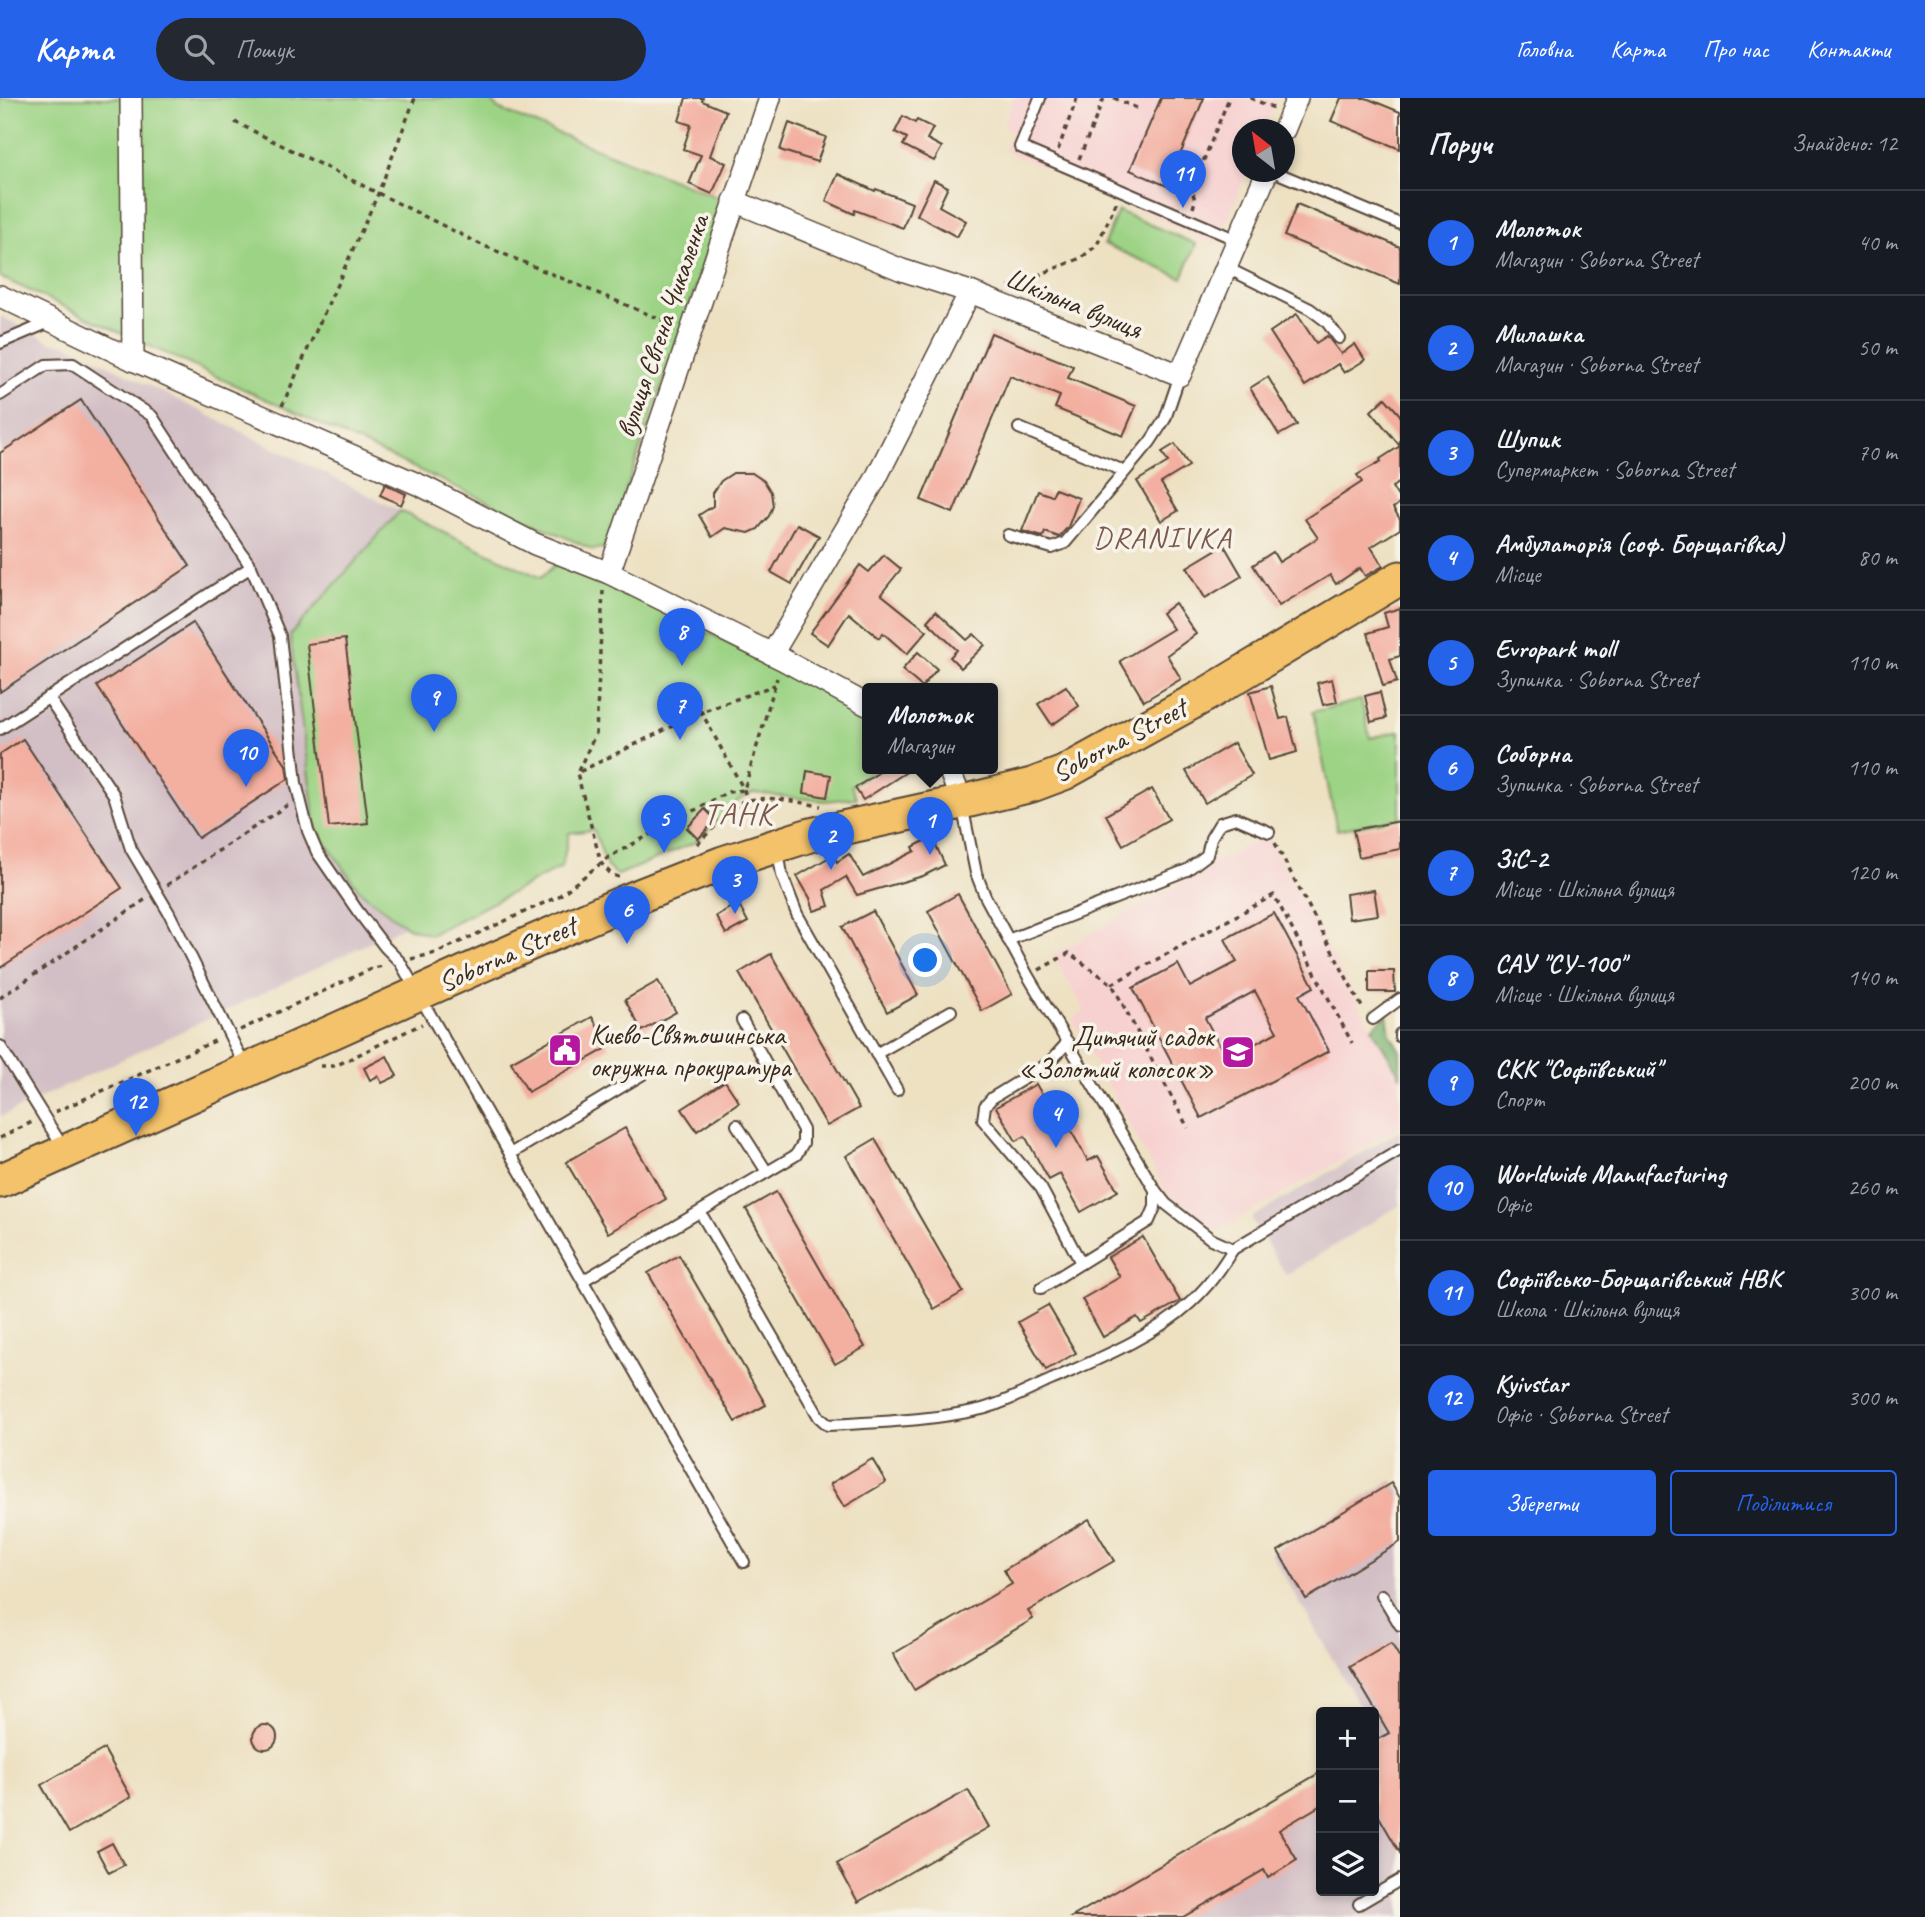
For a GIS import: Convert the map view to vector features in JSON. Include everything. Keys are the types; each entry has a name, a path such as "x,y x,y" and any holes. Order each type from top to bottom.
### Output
{"main road":[{"name":"Soborna Street","path":"0,1181 639,896 769,847 1032,785 1092,760 1400,578"}],"street":[{"path":"131,98 133,360"},
{"name":"вулиця Євгена Чикаленка","path":"609,573 770,98"},
{"path":"1180,375 1263,182"},
{"path":"734,201 902,270 970,292"},
{"name":"Шкільна вулиця","path":"777,657 875,480 970,292 1180,375"},
{"path":"0,296 133,360 424,487 535,544 609,573 862,702"},
{"path":"951,774 961,802"}],"lane":[{"path":"1040,98 1020,147 1237,240"},
{"path":"1295,180 1400,225"},
{"path":"1225,267 1310,309 1326,321 1339,338"},
{"path":"0,344 54,321"},
{"path":"0,395 46,365 73,364 152,416 251,567 280,636 296,783 308,831 317,852 384,947 400,962 744,1562"},
{"path":"1008,535 1052,548 1065,543 1150,443 1165,419 1180,375"},
{"path":"1019,428 1124,471"},
{"path":"0,729 251,567"},
{"path":"48,697 114,795 131,849 169,913 247,1070"},
{"path":"961,802 976,873 1008,940 1155,1190 1166,1204 1211,1239 1233,1249"},
{"path":"1008,940 1187,870 1207,855 1211,838 1220,824 1236,818 1269,832"},
{"path":"769,847 797,914 897,1090"},
{"path":"1373,1019 1400,999"},
{"path":"876,1054 951,1011"},
{"path":"584,1280 796,1155 803,1143 803,1130 742,1020"},
{"path":"1068,1042 1049,1063 992,1098 985,1106 983,1120 1041,1188 1082,1263"},
{"path":"0,1046 66,1151"},
{"path":"510,1154 643,1074"},
{"path":"737,1125 767,1172"},
{"path":"700,1212 819,1417 828,1425 927,1419 983,1408 1028,1391 1109,1353 1165,1322 1191,1303 1219,1272 1233,1249 1400,1150"},
{"path":"1041,1288 1149,1221 1155,1207 1155,1190"},
{"path":"1382,1595 1400,1625"},
{"path":"1359,1903 1400,1880"}],"path":[{"path":"281,408 378,194 415,98"},
{"path":"1053,161 1077,98"},
{"path":"1074,170 1104,98"},
{"path":"1114,98 1139,109"},
{"path":"1189,220 1195,201 1192,189 1229,98"},
{"path":"1250,98 1291,114"},
{"path":"235,122 482,245 682,329"},
{"path":"994,302 997,292 1081,258 1097,245 1122,191"},
{"path":"601,863 577,773 596,733 602,594 609,573"},
{"path":"744,790 775,685 777,657"},
{"path":"686,684 744,790 769,847"},
{"path":"577,773 701,712 775,685"},
{"path":"0,1138 373,968 436,953 559,896 601,863 728,792 744,790"},
{"path":"1269,832 1365,1013 1373,1019"},
{"path":"1112,984 1274,895 1352,1043"},
{"path":"1028,976 1069,953 1112,984 1188,1128"}],"shaded area":[{"path":"1014,98 1277,98 1269,119 1232,119 1232,182 1243,182 1217,245 1004,150 1012,132 1003,127"},
{"path":"0,316 53,343 66,344 400,511 290,635 359,890 405,926 0,1117"},
{"name":"Дитячий садок «Золотий колосок»","path":"1267,834 1363,1013 1400,1075 1400,1126 1218,1231 1166,1192 1072,1019 1085,1011 1053,955"},
{"path":"1400,1131 1400,1205 1286,1275 1251,1218"},
{"path":"1392,1480 1400,1492 1400,1917 1072,1917 1316,1775 1316,1896 1379,1896 1379,1707 1360,1707 1271,1553"}],"green space":[{"path":"0,98 489,98 498,109 724,200 606,547 593,550 0,277"},
{"path":"1118,211 1196,244 1182,278 1104,244"},
{"path":"400,511 541,578 556,564 614,585 844,702 862,715 862,774 869,774 851,786 857,798 825,801 753,793 739,800 696,842 618,875 607,867 594,830 569,833 562,867 430,935 405,926 359,890 316,829 290,635"},
{"path":"1361,700 1370,738 1400,731 1400,818 1337,830 1313,712"},
{"path":"1387,1015 1390,1034 1400,1051 1400,1075 1372,1028"}],"building":[{"path":"686,98 703,98 702,101 726,111 710,156 726,163 712,194 689,184 701,155 683,149 691,125 679,121"},
{"path":"1161,98 1204,98 1167,186 1130,170"},
{"path":"1341,98 1366,98 1400,112 1400,149 1331,121"},
{"path":"903,116 933,128 927,139 942,147 934,161 903,145 907,138 895,132"},
{"path":"789,123 826,137 817,162 780,150"},
{"path":"838,174 875,191 876,189 912,203 903,228 855,210 854,214 826,201"},
{"path":"934,180 948,187 939,206 966,221 957,237 917,215"},
{"path":"1297,204 1400,247 1400,284 1284,236"},
{"path":"1297,314 1316,343 1327,336 1341,354 1355,344 1365,360 1344,373 1338,364 1305,386 1270,332"},
{"path":"991,333 1073,366 1068,378 1136,406 1123,436 1055,408 1060,396 1010,376 953,513 921,500"},
{"path":"1268,377 1297,425 1279,435 1250,388"},
{"path":"1385,398 1400,415 1400,446 1371,411"},
{"path":"81,400 190,566 0,692 0,453"},
{"path":"1175,444 1189,466 1161,483 1178,511 1161,521 1137,481 1168,462 1162,452"},
{"path":"1400,446 1400,482 1392,487 1400,500 1393,508 1400,519 1400,529 1371,547 1383,566 1365,576 1360,568 1336,584 1330,575 1279,606 1253,565 1273,552 1279,562 1318,538 1305,519 1362,482 1357,475"},
{"path":"733,473 752,473 764,481 771,492 773,506 769,516 758,529 749,533 725,528 712,537 699,515 713,506 713,493 721,481"},
{"path":"385,484 406,494 401,505 380,495"},
{"path":"1055,489 1079,498 1068,527 1059,537 1045,532 1043,537 1022,531 1038,491 1052,496"},
{"path":"797,524 819,536 792,584 771,572"},
{"path":"1224,545 1242,576 1205,598 1187,567"},
{"path":"884,555 901,569 881,594 927,631 907,654 883,633 879,638 849,613 828,645 810,633 860,565 869,572"},
{"path":"1175,603 1196,634 1167,655 1181,679 1144,701 1120,661 1173,629 1162,613"},
{"path":"1400,608 1400,656 1390,659 1397,682 1383,686 1368,633 1388,627 1384,613"},
{"path":"936,611 967,640 974,634 985,645 961,668 950,657 957,650 927,621"},
{"path":"193,623 286,765 288,779 198,838 97,686"},
{"path":"345,639 368,823 329,827 307,644"},
{"path":"918,652 937,669 925,683 917,683 902,670"},
{"path":"1332,679 1337,702 1323,705 1317,683"},
{"path":"1066,686 1079,706 1052,725 1038,704"},
{"path":"1271,686 1280,719 1288,717 1297,752 1269,760 1250,692"},
{"path":"1380,692 1386,718 1371,722 1365,696"},
{"path":"23,739 122,888 0,968 0,754"},
{"path":"1234,743 1252,775 1205,803 1186,771"},
{"path":"807,771 831,775 827,797 804,793"},
{"path":"876,774 903,774 863,800 855,788"},
{"path":"1152,789 1169,819 1123,845 1106,815"},
{"path":"705,809 716,820 698,839 687,828"},
{"path":"1400,821 1400,849 1359,857 1353,830"},
{"path":"932,837 945,865 923,876 857,895 846,877 824,890 829,906 814,911 797,876 833,855 837,862 849,854 863,877 915,851 913,847"},
{"path":"1374,890 1378,915 1349,919 1346,894"},
{"path":"958,894 1012,994 982,1011 928,911"},
{"path":"738,903 748,922 726,934 716,916"},
{"path":"873,911 918,995 887,1012 842,927"},
{"path":"1274,913 1314,987 1299,995 1329,1051 1201,1118 1133,988 1178,964 1190,987 1237,962 1225,939","holes":["1255,991 1277,1032 1227,1059 1205,1018"]},
{"path":"771,954 859,1108 827,1126 739,973"},
{"path":"1369,971 1394,971 1395,992 1369,992"},
{"path":"658,981 676,1012 642,1031 625,1000"},
{"path":"592,1017 609,1047 528,1092 511,1062"},
{"path":"387,1056 397,1076 382,1083 378,1076 370,1080 364,1068"},
{"path":"725,1081 739,1102 697,1131 682,1109"},
{"path":"1036,1084 1058,1123 1065,1120 1088,1161 1098,1156 1118,1191 1081,1212 1060,1174 1049,1180 1025,1136 1016,1141 996,1107"},
{"path":"625,1128 666,1199 608,1233 566,1162"},
{"path":"875,1139 963,1292 934,1309 846,1156"},
{"path":"776,1192 865,1347 835,1364 746,1209"},
{"path":"1143,1237 1180,1301 1141,1323 1137,1317 1103,1337 1082,1299 1120,1277 1108,1257"},
{"path":"679,1255 766,1405 735,1422 648,1273"},
{"path":"1048,1305 1076,1353 1046,1370 1018,1322"},
{"path":"872,1459 886,1482 844,1507 830,1484"},
{"path":"1391,1483 1400,1498 1400,1542 1306,1599 1278,1551"},
{"path":"1089,1519 1114,1561 1028,1611 1033,1619 914,1690 893,1654 1012,1584 1004,1570"},
{"path":"1391,1643 1400,1658 1400,1853 1379,1817 1379,1738 1389,1733 1379,1716 1379,1707 1374,1707 1350,1667"},
{"path":"265,1725 274,1728 277,1737 274,1746 265,1749 256,1746 253,1737 256,1728"},
{"path":"104,1749 131,1797 69,1833 41,1785"},
{"path":"1316,1775 1316,1808 1279,1830 1297,1860 1268,1878 1264,1870 1183,1917 1072,1917"},
{"path":"968,1790 989,1827 858,1902 837,1864"},
{"path":"112,1843 124,1865 109,1873 97,1851"}],"place":[{"name":"Софіївсько-Борщагівський НВК","path":"1183,208"},
{"name":"САУ \"СУ-100\"","path":"682,666"},
{"name":"СКК \"Софіївський\"","path":"434,732"},
{"name":"ЗіС-2","path":"680,740"},
{"name":"Worldwide Manufacturing","path":"246,787"},
{"name":"Evropark moll","path":"664,853"},
{"name":"Молоток","path":"930,855"},
{"name":"Милашка","path":"831,870"},
{"name":"Шупик","path":"735,914"},
{"name":"Соборна","path":"627,944"},
{"name":"Києво-Святошинська окружна прокуратура","path":"565,1050"},
{"name":"Дитячий садок «Золотий колосок»","path":"1238,1052"},
{"name":"Kyivstar","path":"136,1136"},
{"name":"Амбулаторія (соф. Борщагівка)","path":"1056,1148"}],"district":[{"name":"DRANIVKA","path":"1163,537"},
{"name":"ТАНК","path":"739,813"}]}
